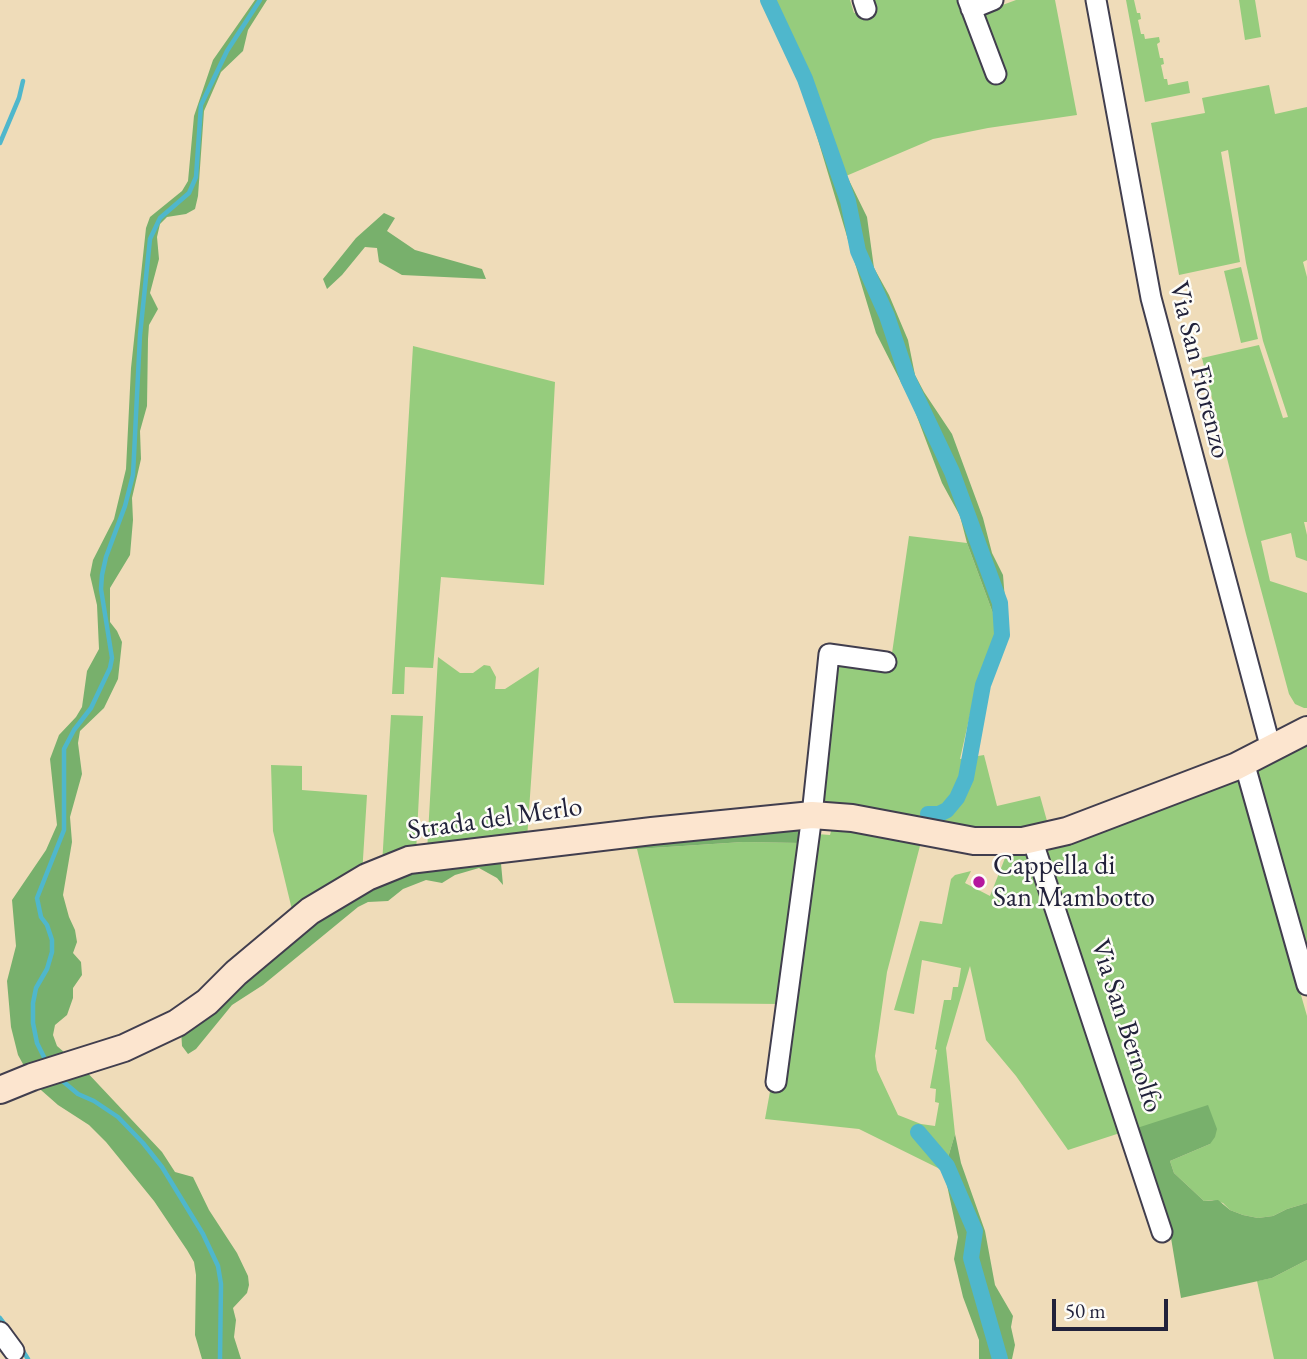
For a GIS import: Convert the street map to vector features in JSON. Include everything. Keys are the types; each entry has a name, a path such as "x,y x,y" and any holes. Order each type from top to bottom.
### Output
{"street":[{"path":"993,0 969,4 996,74"},
{"name":"Via San Fiorenzo","path":"1096,0 1151,298 1271,749"},
{"path":"776,1082 812,816 829,654 886,662"},
{"path":"812,816 852,818 974,841 1032,839 1067,831 1244,762 1307,730"},
{"path":"1244,762 1307,985"},
{"name":"Strada del Merlo","path":"0,1090 138,1042 191,1015 310,911 367,877 397,864 421,858 512,847 812,816"},
{"name":"Via San Bernolfo","path":"1032,839 1162,1232"},
{"path":"0,1332 14,1351"}],"green space":[{"path":"255,0 267,0 248,30 243,51 221,72 204,111 195,209 186,214 167,217 160,224 157,237 159,259 150,293 158,309 149,325 147,406 140,431 141,459 132,498 130,555 110,588 110,622 122,642 118,679 104,708 80,731 78,743 82,774 70,817 72,842 63,895 75,930 77,942 73,953 81,962 82,975 73,988 73,998 67,1015 55,1025 53,1035 57,1046 72,1059 28,1073 18,1055 11,1027 7,981 16,946 12,900 46,850 57,825 50,759 59,735 82,707 87,671 99,649 97,605 90,575 93,560 114,519 126,469 131,368 146,228 150,217 182,191 188,181 194,116 213,60"},
{"path":"763,0 850,0 854,13 871,7 869,0 961,0 981,13 1016,0 1055,0 1077,115 933,139 846,176"},
{"path":"1126,0 1134,0 1137,13 1140,13 1141,19 1138,20 1141,34 1144,34 1145,39 1159,37 1160,42 1157,44 1160,58 1163,58 1164,64 1161,65 1164,79 1167,79 1168,85 1188,81 1190,93 1145,102"},
{"path":"1239,0 1255,0 1261,37 1245,40"},
{"path":"800,80 867,217 874,268 908,340 915,375 952,434 983,518 992,553 1003,575 1005,600 998,627 967,543 960,516 942,483 913,406 876,333"},
{"path":"1269,85 1275,114 1307,107 1307,260 1303,262 1307,277 1307,522 1304,522 1307,561 1296,557 1291,533 1261,541 1270,581 1307,593 1307,708 1295,704 1289,694 1202,358 1259,345 1283,418 1288,417 1263,341 1246,263 1228,150 1221,152 1240,262 1179,275 1151,123 1205,113 1202,98"},
{"path":"384,213 395,218 387,231 415,250 482,269 486,279 402,275 379,262 377,248 365,247 327,289 323,279 356,238"},
{"path":"1241,267 1258,339 1241,343 1224,271"},
{"path":"413,346 555,382 544,585 441,577 433,668 405,667 404,694 392,694"},
{"path":"909,536 967,543 998,627 976,688 960,759 984,755 997,806 1040,796 1049,828 998,835 826,805 823,802 833,660 890,667"},
{"path":"438,657 460,673 473,673 484,665 490,666 496,677 495,689 505,689 539,667 527,839 427,852"},
{"path":"391,715 423,716 416,853 382,865"},
{"path":"1307,746 1307,955 1256,772"},
{"path":"271,765 302,766 302,790 367,795 362,875 294,918 273,831"},
{"path":"1239,778 1307,1016 1307,1203 1273,1216 1258,1218 1230,1210 1223,1203 1204,1201 1174,1173 1170,1161 1210,1144 1137,1128 1045,852"},
{"path":"833,823 921,842 887,972 875,1056 877,1070 898,1115 935,1126 939,1103 935,1102 936,1089 930,1088 937,1050 935,1049 944,1000 951,1000 953,987 958,987 961,968 922,960 914,1014 894,1010 920,921 942,924 951,879 955,875 971,871 965,883 990,896 1009,848 1025,846 1120,1133 1068,1150 1016,1076 986,1040 970,966 946,1048 955,1134 944,1171 859,1129 765,1119 817,834 830,835"},
{"path":"794,828 801,833 801,843 743,842 637,849 528,850"},
{"path":"743,842 801,843 780,1004 674,1003 637,849"},
{"path":"500,853 503,885 497,878 479,868 455,875 442,883 426,880 403,889 388,901 368,902 358,907 263,985 232,1005 196,1049 188,1054 182,1046 181,1029 241,976 381,876"},
{"path":"83,1068 162,1152 175,1172 193,1177 209,1210 237,1253 248,1276 249,1285 247,1293 233,1308 236,1320 234,1337 241,1359 202,1359 195,1335 196,1275 194,1262 187,1250 154,1201 106,1142 89,1125 58,1105 33,1083"},
{"path":"1208,1105 1217,1129 1215,1137 1210,1144 1170,1161 1174,1173 1204,1201 1218,1200 1230,1210 1243,1215 1258,1218 1273,1216 1307,1203 1307,1260 1272,1278 1181,1298 1170,1232 1137,1128"},
{"path":"955,1134 961,1163 985,1231 995,1285 1013,1316 1011,1327 1015,1345 1012,1359 979,1359 979,1340 963,1297 954,1259 958,1237 944,1171"},
{"path":"1307,1260 1307,1359 1274,1359 1257,1281 1272,1278"}],"waterway":[{"path":"47,1063 37,1043 33,1003 36,988 47,969 52,940 41,917 37,898 64,830 64,749 91,708 112,658 101,589 102,575 133,475 140,335 150,239 160,218 189,193 196,177 201,105 227,51 260,0"},
{"path":"768,0 805,79 848,201 858,251 887,316 908,379 952,472 1000,603 1002,635 983,685 966,778 957,798 947,810 939,814 928,814"},
{"path":"0,143 19,98 23,81"},
{"path":"59,1078 78,1094 118,1117 143,1143 162,1167 203,1234 218,1266 221,1284 220,1359"},
{"path":"918,1132 947,1166 975,1231 971,1258 1000,1359"},
{"path":"0,1318 6,1326"},
{"path":"21,1348 28,1359"}],"place":[{"name":"Cappella di San Mambotto","path":"979,882"}]}
